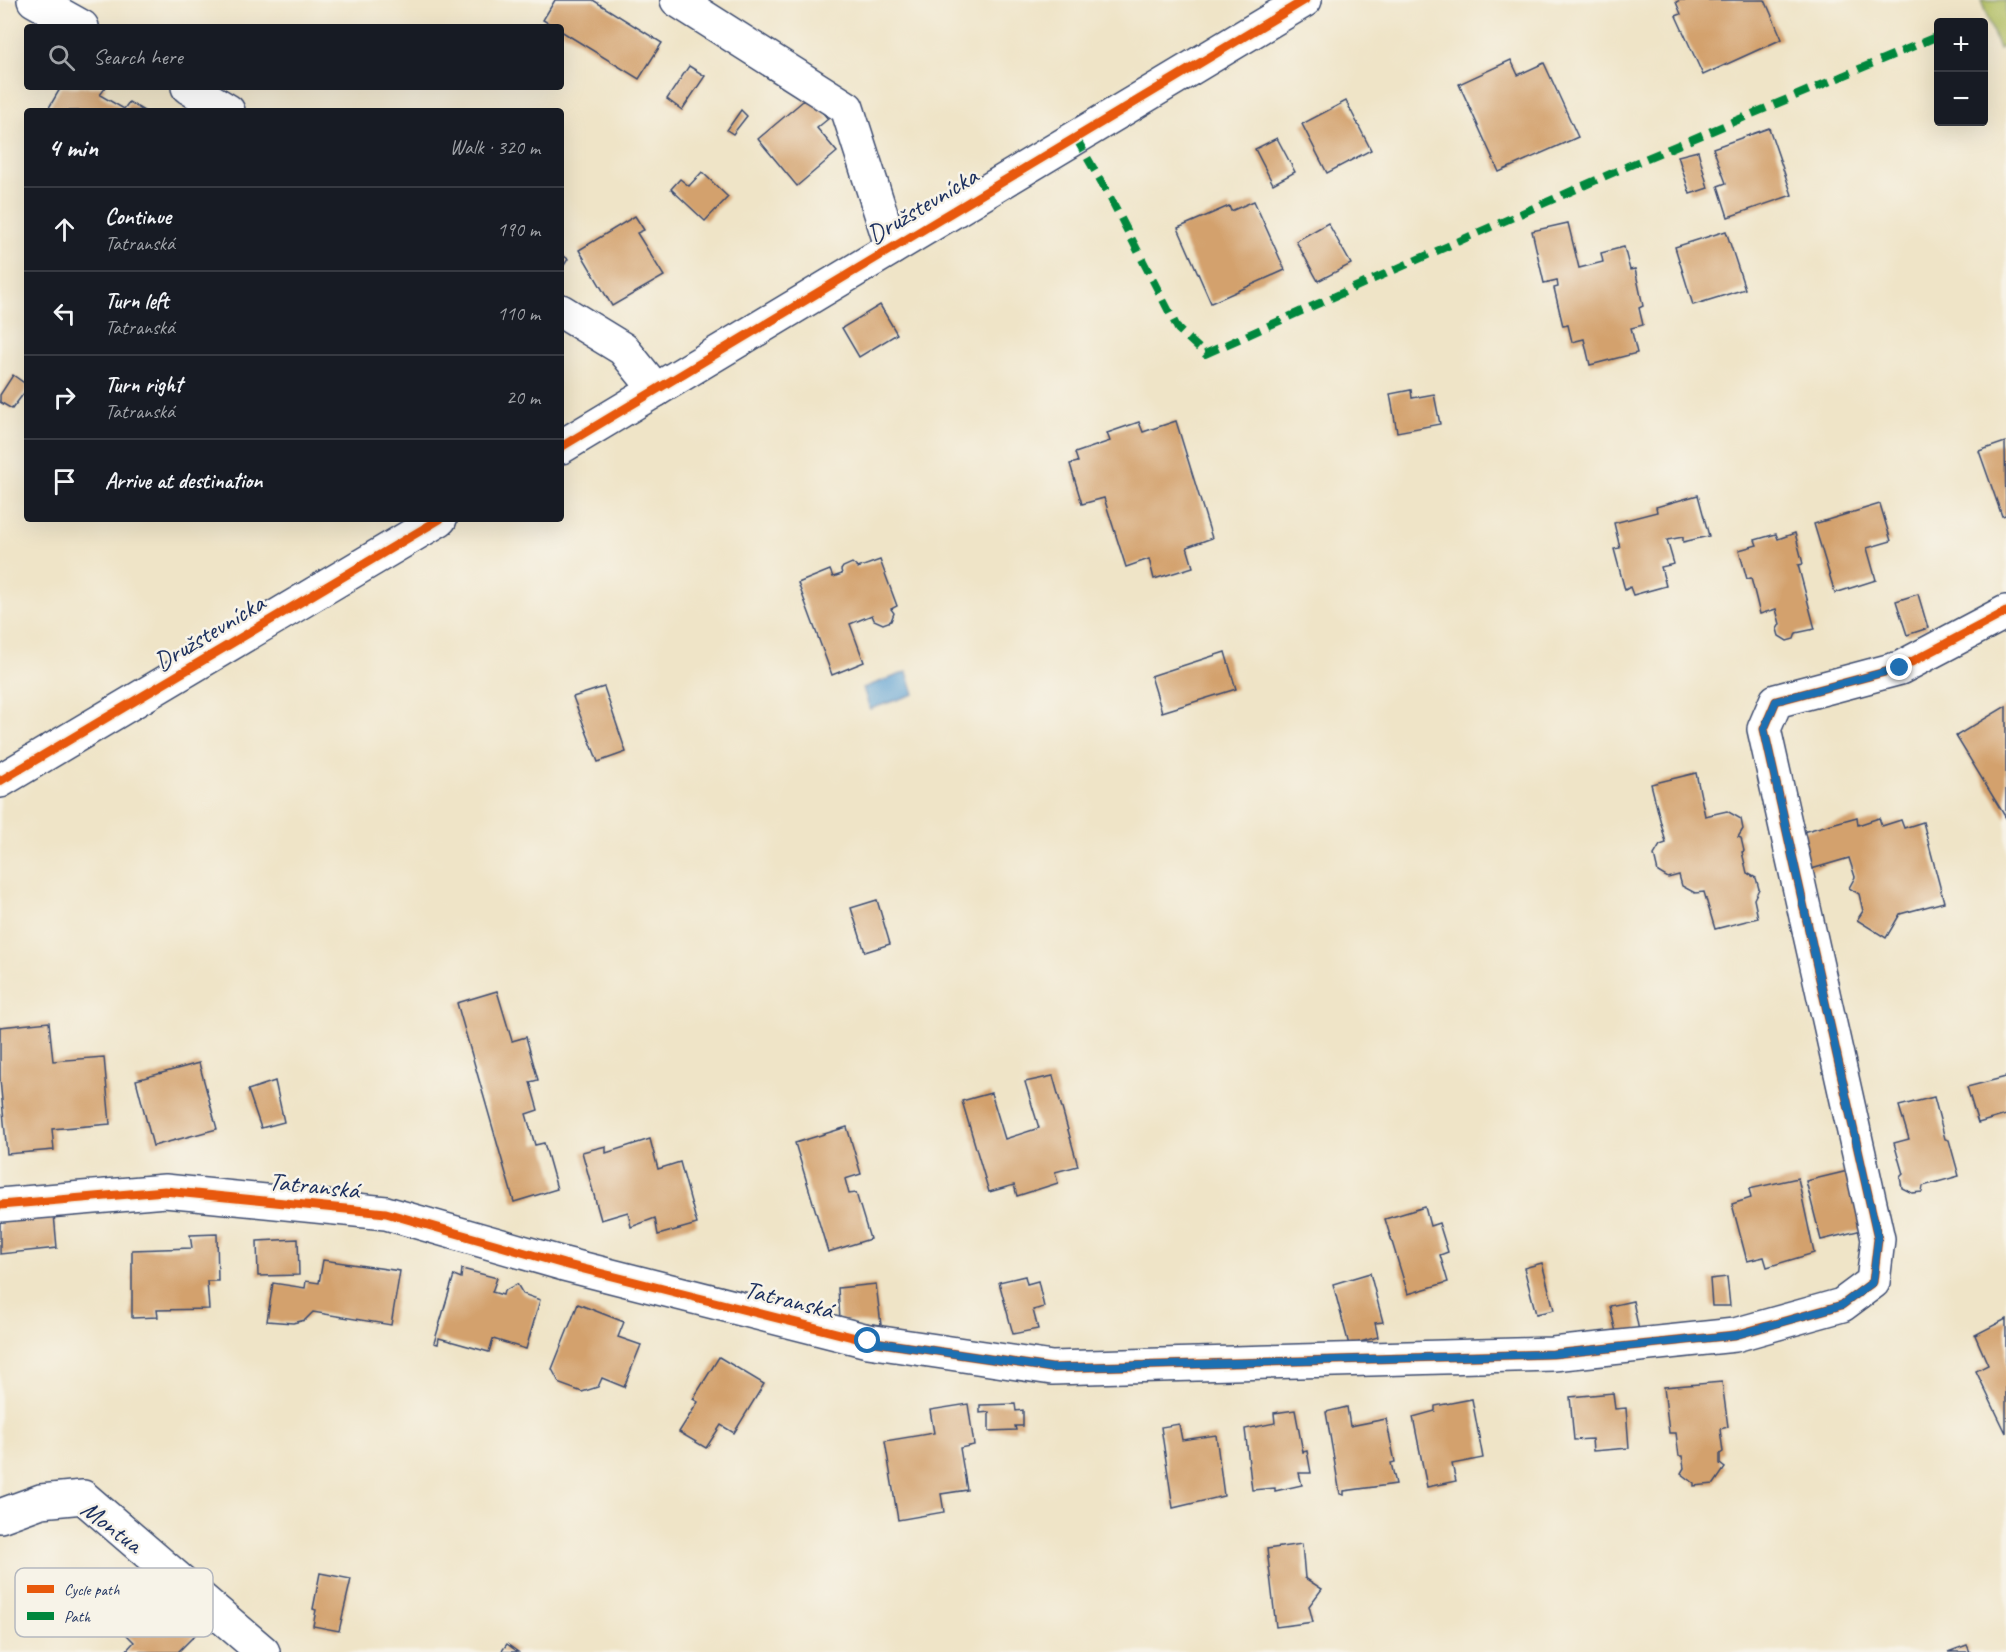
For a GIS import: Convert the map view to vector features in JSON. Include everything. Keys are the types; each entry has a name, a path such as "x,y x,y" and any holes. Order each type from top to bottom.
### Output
{"street":[{"path":"34,0 77,24"},
{"path":"677,0 847,108 892,248"},
{"name":"Družstevnícka","path":"564,445 1305,0"},
{"path":"193,90 223,108"},
{"path":"564,313 623,349 656,390"},
{"name":"Družstevnícka","path":"0,781 435,522"},
{"name":"Tatranská","path":"0,1205 165,1191 386,1213 564,1264 868,1341 1052,1368 1553,1354 1736,1335 1842,1305 1873,1282 1878,1239 1764,729 1776,701 1900,668 2006,612"},
{"name":"Montua","path":"0,1516 41,1501 83,1497 165,1568"},
{"name":"Montua","path":"213,1609 263,1652"}],"green space":[{"path":"1981,0 2006,0 2006,45 1999,49 1988,18"}],"water":[{"path":"907,672 914,694 870,709 863,688"}],"building":[{"path":"555,0 593,0 662,43 639,79 564,33 564,24 550,24 543,20"},
{"path":"1680,0 1765,0 1782,39 1703,75 1676,16 1681,14 1676,2"},
{"path":"1511,60 1518,75 1544,63 1578,137 1499,172 1459,84"},
{"path":"689,66 705,76 682,110 667,99"},
{"path":"59,90 104,90 100,95 122,108 49,108"},
{"path":"809,96 828,119 817,128 837,152 797,186 758,139"},
{"path":"1346,101 1371,150 1327,173 1302,124"},
{"path":"129,102 139,108 125,108"},
{"path":"741,110 747,116 733,134 727,130"},
{"path":"1769,128 1792,195 1728,217 1718,186 1726,183 1713,148"},
{"path":"1277,138 1295,172 1273,184 1255,149"},
{"path":"1698,151 1708,188 1690,194 1678,156"},
{"path":"702,172 728,197 705,221 671,189 680,179 689,186"},
{"path":"1254,201 1285,270 1211,303 1178,228 1229,206 1231,211"},
{"path":"635,216 644,230 637,233 664,276 612,306 579,250"},
{"path":"1328,223 1351,264 1318,281 1296,241"},
{"path":"1568,223 1579,268 1603,262 1601,253 1624,247 1630,270 1635,269 1643,306 1639,308 1643,325 1631,328 1637,353 1590,365 1584,339 1572,342 1568,325 1563,326 1554,288 1558,287 1557,280 1544,283 1532,231"},
{"path":"1726,231 1745,289 1693,305 1675,247"},
{"path":"880,305 897,334 859,357 842,328"},
{"path":"13,375 24,383 24,393 12,409 0,402 0,395"},
{"path":"1411,390 1412,398 1434,394 1440,424 1397,432 1390,394"},
{"path":"1176,421 1212,538 1187,547 1193,567 1154,579 1149,559 1126,567 1104,498 1082,504 1070,464 1078,462 1075,453 1110,441 1107,433 1139,422 1143,432"},
{"path":"2005,442 2006,515 2002,516 1979,451"},
{"path":"1698,495 1709,536 1683,542 1683,537 1667,540 1674,564 1661,567 1666,586 1633,595 1630,587 1625,590 1614,549 1620,548 1614,523 1657,512 1656,507"},
{"path":"1880,504 1891,541 1867,548 1876,580 1835,593 1814,524"},
{"path":"1795,533 1803,564 1798,565 1815,629 1796,633 1794,639 1787,641 1779,636 1777,629 1780,624 1776,609 1760,614 1751,578 1747,579 1739,550 1757,545 1755,540 1776,534 1778,539"},
{"path":"880,560 897,606 891,609 894,613 891,621 883,624 874,620 872,615 850,624 864,662 832,675 798,583 830,570 833,577 842,574 843,567 852,563 858,568"},
{"path":"1918,594 1928,628 1907,635 1896,601"},
{"path":"1225,652 1236,689 1162,712 1151,676"},
{"path":"604,687 626,752 598,762 573,697"},
{"path":"2006,706 2006,818 1956,736"},
{"path":"1696,773 1705,816 1727,811 1741,819 1743,829 1738,837 1741,838 1747,873 1756,878 1759,889 1754,899 1758,918 1715,929 1704,892 1695,893 1682,886 1679,875 1668,878 1658,872 1654,855 1660,845 1666,843 1651,784"},
{"path":"1857,817 1858,825 1879,818 1882,826 1901,820 1904,828 1923,822 1944,902 1900,914 1886,938 1857,920 1863,911 1859,894 1849,888 1855,877 1849,858 1808,870 1799,833"},
{"path":"877,900 890,944 865,952 851,908"},
{"path":"497,991 512,1041 526,1037 538,1080 530,1082 538,1110 526,1114 535,1145 544,1143 557,1189 514,1202 457,1003"},
{"path":"49,1022 53,1061 104,1057 110,1124 52,1129 54,1150 7,1154 0,1079 0,1027"},
{"path":"199,1063 217,1129 153,1146 136,1080"},
{"path":"1053,1076 1078,1166 1055,1172 1058,1183 1017,1196 1014,1185 989,1192 962,1101 991,1093 1005,1139 1039,1128 1025,1082"},
{"path":"2006,1077 2006,1115 1978,1123 1967,1087"},
{"path":"275,1081 284,1122 261,1128 248,1090"},
{"path":"1934,1097 1945,1139 1949,1140 1959,1176 1923,1186 1922,1192 1912,1193 1902,1188 1900,1177 1903,1174 1894,1143 1909,1139 1899,1106"},
{"path":"847,1127 861,1174 845,1179 849,1194 856,1193 870,1239 828,1252 795,1143"},
{"path":"650,1139 658,1169 680,1162 697,1224 658,1235 655,1218 631,1227 628,1212 601,1220 582,1152 606,1146 606,1153"},
{"path":"1852,1170 1866,1229 1821,1240 1806,1181"},
{"path":"1798,1178 1814,1253 1767,1267 1764,1257 1747,1261 1732,1204 1751,1198 1749,1189"},
{"path":"1425,1207 1430,1226 1439,1223 1448,1252 1440,1255 1448,1282 1408,1294 1385,1219"},
{"path":"54,1214 57,1248 0,1254 0,1218"},
{"path":"217,1234 218,1281 207,1281 209,1309 157,1310 158,1317 132,1318 132,1250 192,1248 190,1235"},
{"path":"298,1239 299,1275 258,1276 257,1241"},
{"path":"323,1260 400,1271 391,1325 313,1312 305,1320 293,1323 267,1321 273,1283 305,1288 306,1281 319,1283"},
{"path":"1542,1263 1554,1310 1536,1314 1524,1268"},
{"path":"462,1269 497,1278 492,1292 503,1295 504,1291 517,1284 523,1294 540,1300 526,1349 493,1339 489,1352 439,1338 438,1344 434,1343 454,1275 461,1278"},
{"path":"1370,1273 1383,1322 1375,1323 1378,1337 1349,1345 1333,1284"},
{"path":"1025,1276 1027,1284 1038,1281 1044,1307 1033,1310 1038,1329 1013,1334 999,1282"},
{"path":"1727,1277 1730,1306 1712,1306 1710,1279"},
{"path":"876,1284 881,1325 840,1320 838,1288"},
{"path":"1633,1301 1639,1331 1617,1337 1610,1306"},
{"path":"578,1304 624,1322 618,1337 641,1345 624,1387 602,1378 598,1387 582,1392 560,1384 552,1369"},
{"path":"2006,1319 2006,1433 1976,1371 1988,1365 1975,1335"},
{"path":"719,1357 764,1384 734,1433 721,1425 706,1448 679,1432 698,1402 693,1399"},
{"path":"1722,1382 1728,1427 1720,1429 1723,1452 1720,1454 1720,1464 1725,1468 1714,1484 1694,1486 1694,1483 1681,1473 1684,1468 1682,1456 1679,1456 1676,1433 1669,1433 1664,1387"},
{"path":"1613,1393 1615,1409 1626,1408 1629,1448 1593,1451 1592,1439 1574,1440 1570,1397"},
{"path":"1472,1399 1483,1458 1452,1464 1456,1481 1427,1487 1413,1417 1435,1411 1435,1406"},
{"path":"968,1404 974,1445 960,1448 967,1490 941,1494 944,1512 898,1520 885,1441 934,1433 930,1410"},
{"path":"1015,1404 1016,1411 1023,1410 1023,1426 1015,1426 1016,1430 989,1431 989,1412 980,1413 980,1405"},
{"path":"1347,1407 1350,1426 1386,1419 1395,1462 1391,1463 1396,1484 1344,1491 1344,1495 1340,1494 1326,1412"},
{"path":"1295,1410 1303,1452 1307,1451 1311,1473 1299,1473 1302,1485 1275,1491 1275,1488 1252,1490 1245,1429 1275,1423 1274,1413"},
{"path":"1179,1424 1182,1440 1216,1435 1224,1496 1173,1508 1161,1427"},
{"path":"1302,1544 1305,1578 1322,1589 1309,1606 1313,1622 1276,1627 1267,1549"},
{"path":"320,1573 351,1579 339,1631 313,1626 316,1610 313,1609"},
{"path":"129,1637 193,1637 178,1652 125,1652 134,1642"},
{"path":"507,1644 518,1652 501,1652"},
{"path":"1967,1645 1970,1652 1948,1652"}],"marked path":[{"path":"1076,138 1110,197 1178,329 1205,354 1628,166 1934,38"}],"cycle path":[{"path":"564,445 1305,0"},
{"path":"0,781 435,522"},
{"path":"0,1205 165,1191 386,1213 564,1264 868,1341 1052,1368 1553,1354 1735,1335 1842,1305 1873,1282 1878,1239 1764,729 1776,701 1900,668 2006,612"}],"route":[{"path":"868,1341 1052,1368 1553,1354 1736,1335 1842,1305 1873,1282 1878,1239 1764,729 1776,701 1900,668"}]}
